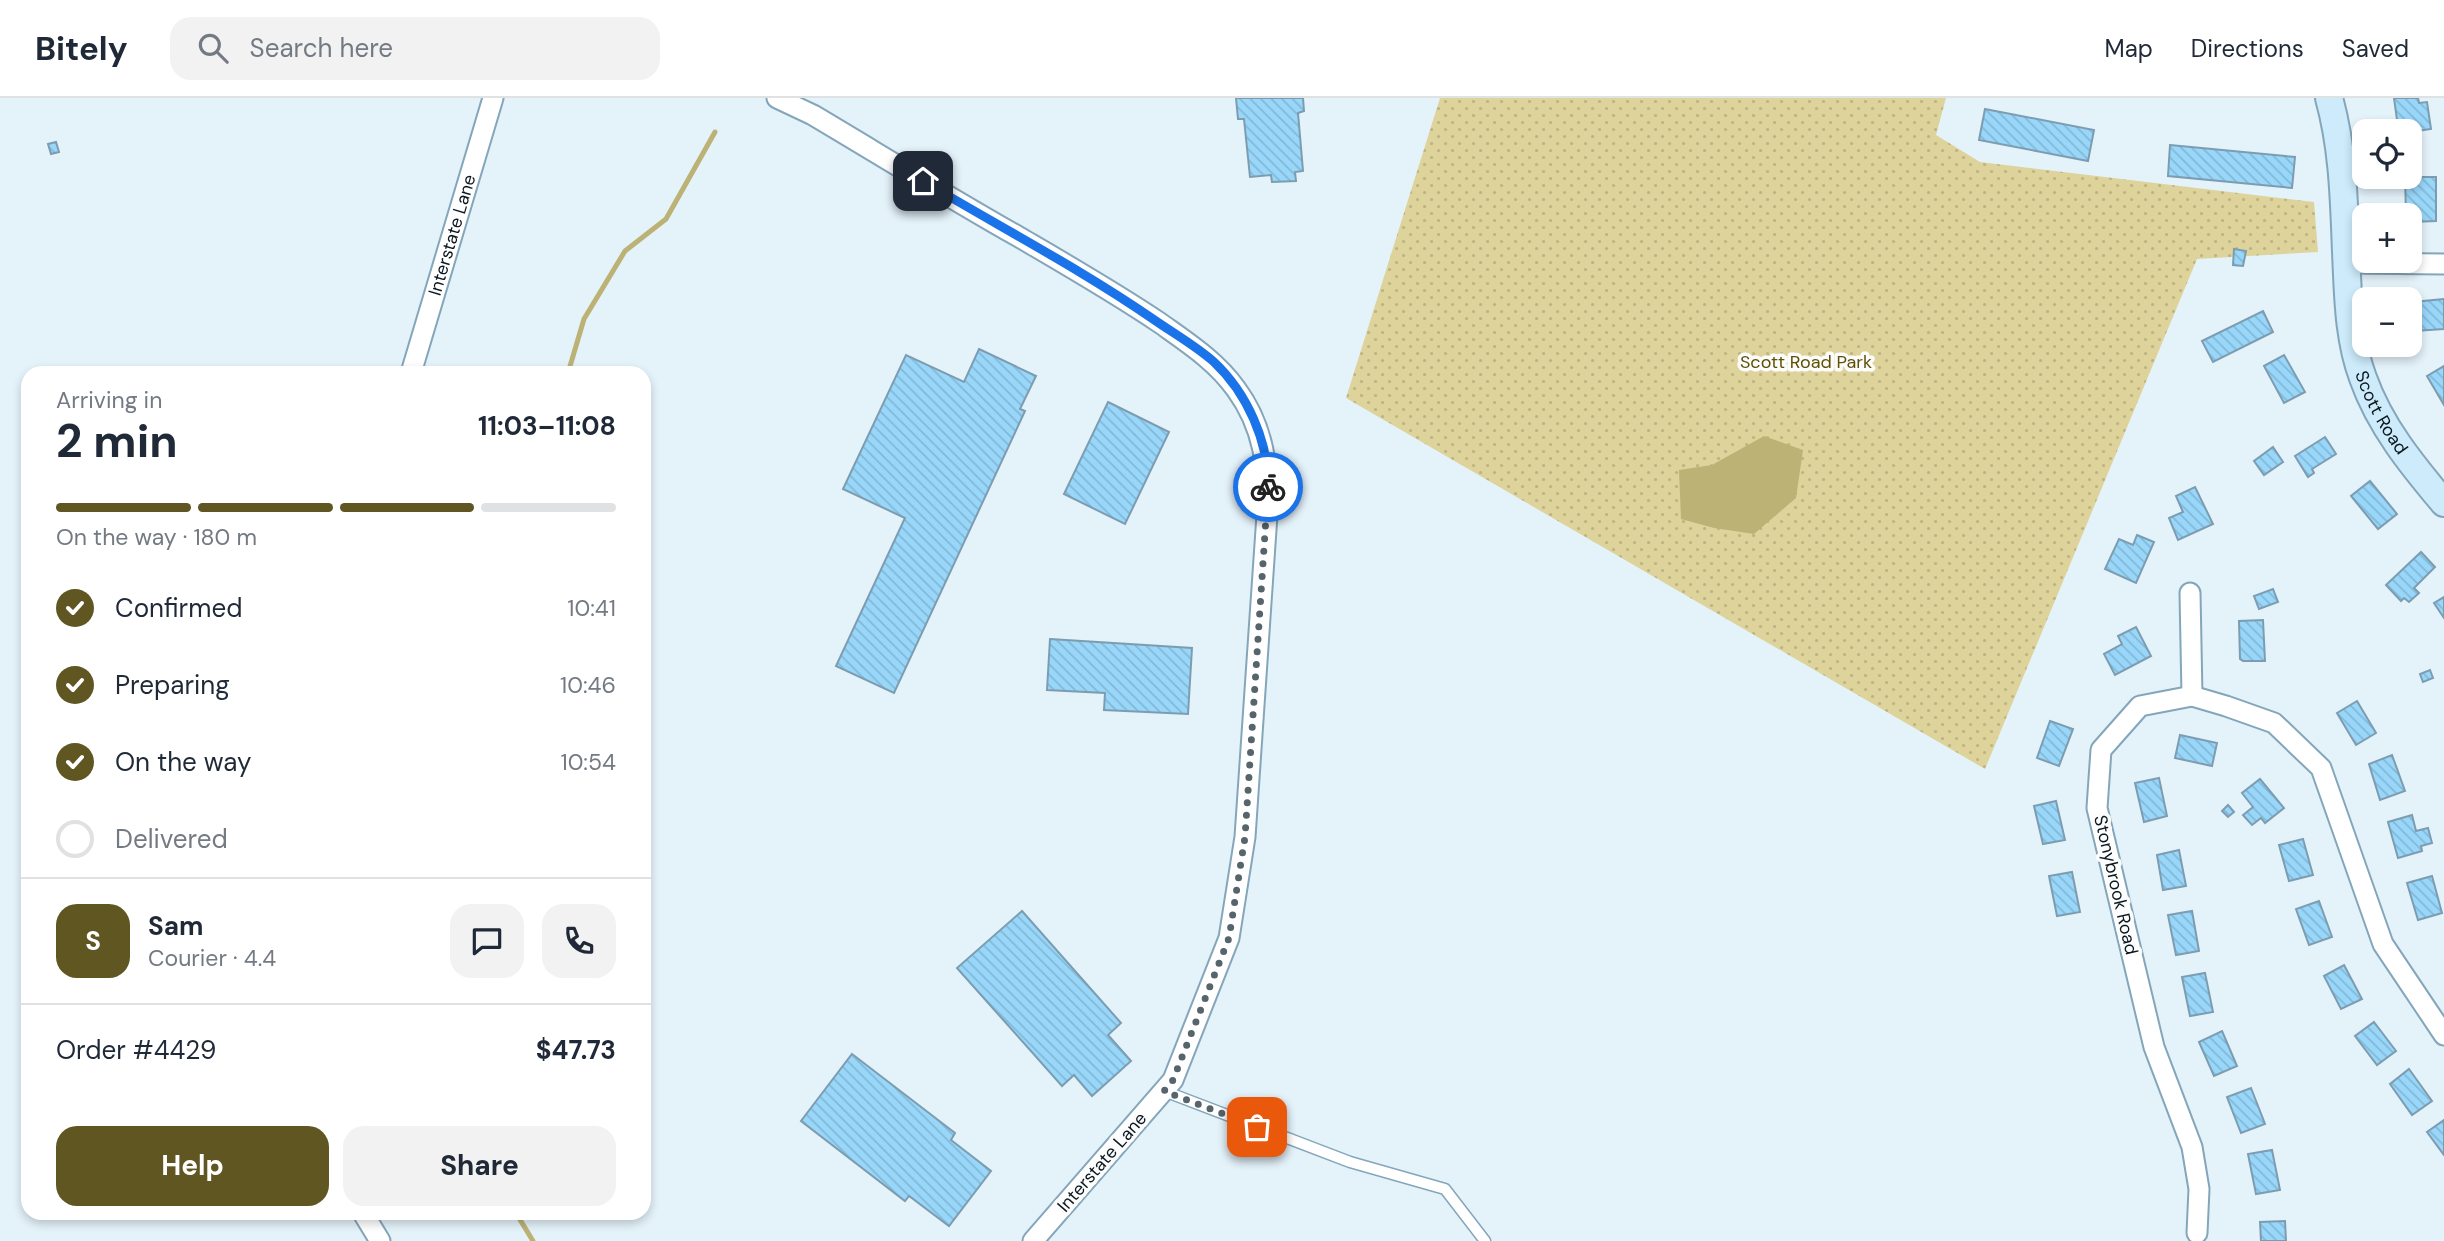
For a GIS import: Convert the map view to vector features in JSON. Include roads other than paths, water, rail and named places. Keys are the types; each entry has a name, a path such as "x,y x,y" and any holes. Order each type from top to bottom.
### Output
{"main road":[{"name":"Scott Road","path":"2329,98 2340,158 2352,338 2362,378 2390,433 2444,503"}],"street":[{"name":"Interstate Lane","path":"413,366 493,98"},
{"name":"Interstate Lane","path":"777,98 813,115 1114,292 1214,363 1237,390 1254,421 1265,451 1269,483 1245,837 1229,938 1173,1080 1033,1241"},
{"path":"2347,264 2444,264"},
{"path":"2190,593 2192,696"},
{"name":"Stonybrook Road","path":"2197,1233 2199,1189 2192,1147 2154,1046 2097,808 2101,750 2140,706 2192,696 2274,723 2321,768 2383,944 2444,1035"},
{"path":"367,1220 380,1241"}],"lane":[{"path":"1164,1091 1350,1162 1444,1189 1485,1241"}],"waterway":[{"path":"570,366 584,319 625,251 666,219 715,132"},
{"path":"520,1220 533,1241"}],"park label":[{"name":"Scott Road Park","path":"1806,362"}]}
